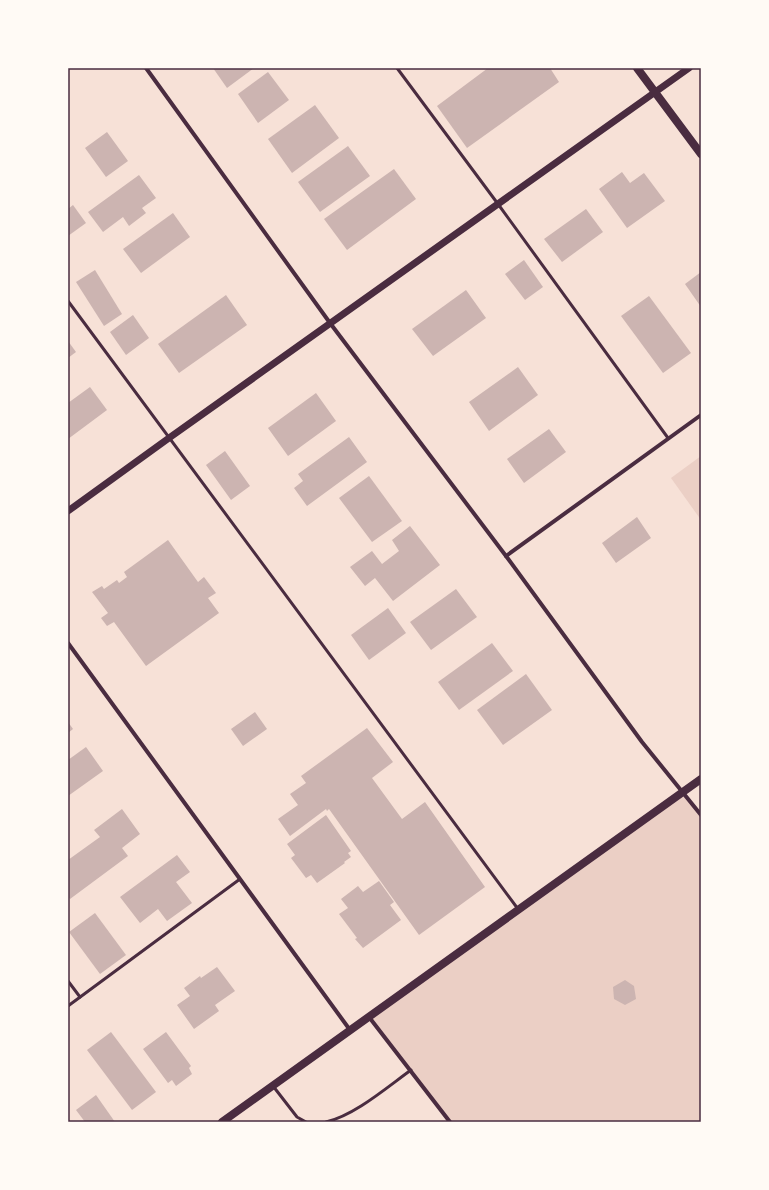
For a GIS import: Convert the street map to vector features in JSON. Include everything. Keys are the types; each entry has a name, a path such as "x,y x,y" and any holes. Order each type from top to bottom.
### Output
{"main road":[{"path":"638,68 701,154"},
{"path":"222,1122 701,779"}],"street":[{"path":"146,68 330,323 506,556 642,742 701,815"},
{"path":"68,511 690,68"},
{"path":"506,556 701,415"},
{"path":"68,643 350,1031"},
{"path":"369,1017 450,1122"}],"lane":[{"path":"397,68 668,438"},
{"path":"68,301 518,910"},
{"path":"68,1006 240,879"},
{"path":"68,981 80,997"},
{"path":"326,1122 349,1114 411,1070"},
{"path":"273,1086 297,1117 306,1122"}],"shaded area":[{"path":"701,456 701,520 671,478"},
{"path":"683,792 701,815 701,1122 450,1122 369,1017"}],"building":[{"path":"213,68 254,68 227,88"},
{"path":"488,68 550,68 559,82 467,148 437,106"},
{"path":"268,72 289,100 258,123 238,94"},
{"path":"315,105 339,138 292,173 268,139"},
{"path":"107,132 128,161 106,177 85,148"},
{"path":"348,146 370,176 320,212 298,182"},
{"path":"394,169 416,199 347,250 324,219"},
{"path":"622,172 630,183 644,173 665,201 627,228 599,189"},
{"path":"139,175 156,198 142,208 146,213 129,226 123,217 103,232 88,212"},
{"path":"73,205 86,223 68,236 68,209"},
{"path":"586,209 603,232 562,262 544,239"},
{"path":"173,213 190,237 141,273 123,249"},
{"path":"524,260 543,287 525,300 505,274"},
{"path":"95,270 122,314 104,326 76,282"},
{"path":"701,272 701,307 685,284"},
{"path":"466,290 486,318 433,356 412,329"},
{"path":"226,295 247,325 179,373 158,344"},
{"path":"649,296 691,353 663,373 621,316"},
{"path":"133,315 149,338 126,355 110,332"},
{"path":"68,341 76,352 68,358"},
{"path":"518,367 538,395 489,431 469,402"},
{"path":"90,387 107,410 68,439 68,403"},
{"path":"316,393 336,421 288,456 268,428"},
{"path":"549,429 566,452 524,483 507,459"},
{"path":"349,437 367,462 307,506 294,488 303,481 298,474"},
{"path":"225,451 250,486 231,500 206,465"},
{"path":"369,476 402,521 372,542 339,498"},
{"path":"637,517 651,538 616,563 602,543"},
{"path":"410,526 440,565 393,601 375,578 365,586 350,567 372,551 382,564 399,551 392,540"},
{"path":"168,540 198,582 204,577 216,593 208,598 219,613 146,666 114,622 107,626 101,618 108,613 92,592 102,586 104,589 117,580 119,583 127,577 124,572"},
{"path":"456,589 477,617 431,650 410,622"},
{"path":"388,608 406,633 369,660 351,635"},
{"path":"492,643 513,671 459,710 438,682"},
{"path":"526,674 552,710 503,745 477,710"},
{"path":"255,712 267,729 243,746 231,729"},
{"path":"68,722 73,729 68,733"},
{"path":"367,728 393,762 372,778 402,819 425,802 485,887 419,935 329,809 327,811 326,809 290,836 278,819 298,805 290,794 306,783 301,776"},
{"path":"86,747 103,771 68,796 68,760"},
{"path":"122,809 140,834 122,848 128,856 70,899 68,896 68,860 100,837 94,830"},
{"path":"326,815 351,851 348,853 351,857 317,883 311,875 306,878 291,858 295,855 287,844"},
{"path":"177,855 190,872 176,882 192,903 167,921 158,909 140,923 120,897"},
{"path":"379,881 394,902 390,905 401,920 363,948 355,939 357,938 339,914 348,908 341,899 358,886 363,892"},
{"path":"95,913 126,955 100,974 69,932"},
{"path":"217,967 235,991 215,1005 219,1011 194,1029 177,1005 190,996 184,988 200,976 201,978"},
{"path":"625,980 634,986 636,999 625,1005 614,999 613,987"},
{"path":"111,1032 156,1092 132,1110 87,1050"},
{"path":"166,1032 191,1066 189,1068 192,1074 176,1086 172,1080 168,1083 143,1049"},
{"path":"96,1095 115,1122 85,1122 76,1110"}]}
